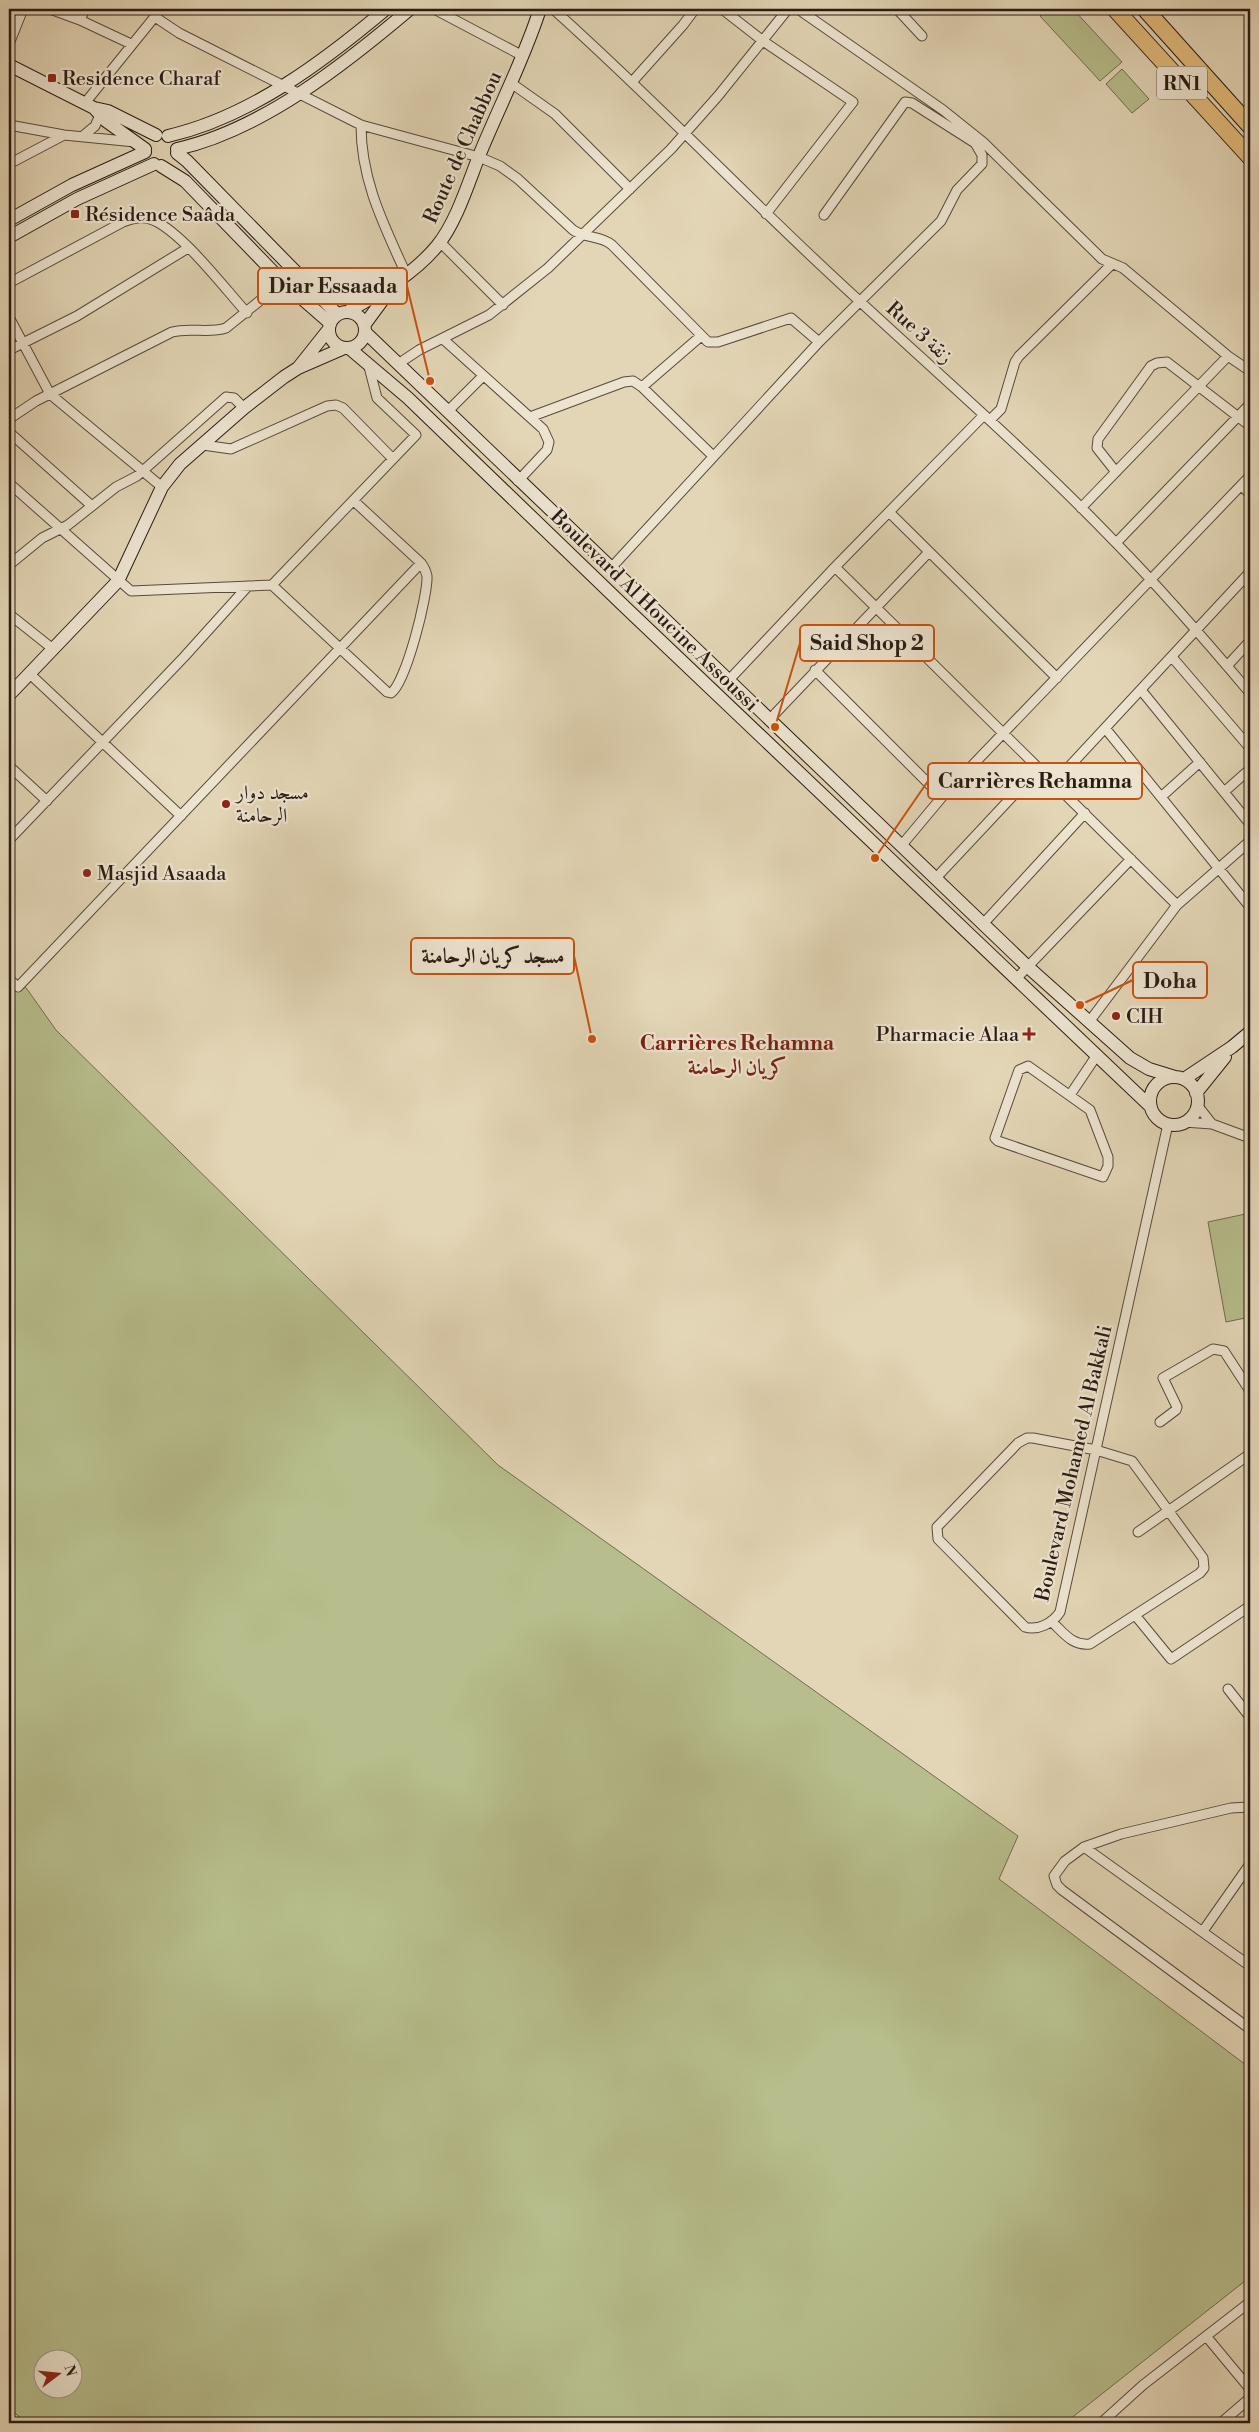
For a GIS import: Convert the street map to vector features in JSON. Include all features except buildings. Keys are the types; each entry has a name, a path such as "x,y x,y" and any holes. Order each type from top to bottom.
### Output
{"highway":[{"path":"1107,9 1150,49"},
{"name":"RN1","path":"1115,9 1250,157"},
{"name":"RN1","path":"1145,9 1250,126"}],"street":[{"path":"9,44 24,9"},
{"path":"50,9 80,20 131,44"},
{"path":"80,20 85,9"},
{"path":"83,136 95,126 93,109 131,44 161,9"},
{"path":"9,220 142,148 147,142 162,135 212,122 254,102 316,64 386,9"},
{"path":"9,236 77,199 157,165 171,162 177,151 223,134 263,114 360,49 410,9"},
{"path":"434,9 522,56"},
{"name":"Route de Chabbou","path":"298,368 336,319 394,284 440,242 511,84 540,9"},
{"name":"Rue 3 زنقة","path":"554,9 632,82 766,214 987,417 1116,542 1250,693"},
{"path":"632,82 695,9"},
{"path":"722,9 762,41 853,102 766,214"},
{"path":"398,364 419,350 472,324 504,304 583,236 685,134 788,9"},
{"path":"798,9 943,110 983,142 1102,259 1122,268 1228,356 1250,371"},
{"path":"898,9 922,36"},
{"path":"155,17 179,33 283,84 361,126 479,157 500,166 518,178 564,223 583,236 594,236 612,245 706,341 715,343 791,318 819,342"},
{"path":"9,65 93,109 142,148 148,159 185,181 283,282 336,319 359,315 365,328 362,341 346,348 332,341 336,319"},
{"path":"511,84 554,114 630,189"},
{"path":"610,568 819,342 941,221 957,190 982,164 982,155 975,143 912,103 905,102 824,215"},
{"path":"93,109 108,112 174,141 177,151 336,319"},
{"path":"9,125 64,135 83,136 142,148"},
{"path":"361,126 363,165 375,204 406,274"},
{"path":"9,164 64,135"},
{"path":"9,283 133,218 150,219 158,223 188,248 247,313"},
{"path":"440,242 504,304"},
{"path":"9,350 77,316 188,248"},
{"path":"728,681 889,512 987,417 1001,409 1015,362 1019,356 1112,264"},
{"path":"9,418 50,394 172,332 220,330 232,325 283,282"},
{"name":"Route de Chabbou","path":"365,328 394,284"},
{"path":"9,317 21,344 50,394 162,487"},
{"name":"Boulevard Al Houcine Assoussi","path":"365,328 398,364 518,481 1028,967 1130,1058 1149,1069 1180,1078"},
{"path":"642,387 701,336"},
{"path":"443,339 546,433 549,448 518,481"},
{"name":"Route de Chabbou","path":"9,695 118,581 162,487 180,464 244,408 298,368 346,348"},
{"name":"Boulevard Al Houcine Assoussi","path":"346,348 368,362 408,398 500,488 1151,1107"},
{"path":"1081,508 1228,356"},
{"path":"9,483 131,591 272,585 416,435 377,398 368,362"},
{"path":"1116,472 1100,454 1096,443 1151,366 1157,363 1167,362 1250,426"},
{"path":"448,411 483,376"},
{"path":"530,417 628,381 636,382 713,456"},
{"path":"10,561 42,538 61,529 142,471 226,397 234,398 244,408"},
{"path":"1116,542 1250,404"},
{"path":"203,445 231,449 327,406 336,405 343,408 393,459"},
{"path":"9,432 92,506"},
{"path":"901,846 942,797 1250,476"},
{"path":"1242,486 1250,494"},
{"path":"272,585 387,692 392,693 395,690 412,648 425,597 427,576 420,562 354,501"},
{"path":"889,512 1057,678"},
{"path":"769,720 929,552"},
{"path":"9,979 18,987 340,649 420,562"},
{"path":"835,567 1177,904"},
{"path":"1054,783 1250,572"},
{"path":"9,840 248,586"},
{"path":"9,614 52,650"},
{"path":"1227,666 1250,641"},
{"path":"1172,657 1250,748"},
{"path":"815,670 942,797"},
{"path":"30,674 181,816"},
{"path":"1141,690 1250,824"},
{"path":"1105,728 1250,906"},
{"path":"1162,797 1200,762"},
{"path":"9,766 47,801"},
{"path":"935,879 1039,768"},
{"path":"1224,792 1250,769"},
{"path":"983,924 1085,813"},
{"path":"1089,1022 1177,904 1250,841"},
{"path":"1016,979 1131,859"},
{"path":"1250,1032 1232,1048 1180,1078 1163,1079 1157,1084 1151,1095 1151,1107 1160,1119 1168,1124 1184,1122 1212,1124 1250,1138"},
{"path":"1184,1122 1193,1115 1197,1099 1232,1048"},
{"path":"1070,1095 1097,1055"},
{"path":"1028,1066 1070,1095 1086,1106 1092,1114 1109,1162 1103,1176 998,1141 995,1138 1019,1070 1023,1067 1028,1066"},
{"path":"1180,1078 1192,1085 1197,1099 1212,1124"},
{"name":"Boulevard Mohamed Al Bakkali","path":"1096,1450 1033,1438 1022,1440 937,1527 938,1539 1025,1627 1034,1628 1052,1622 1060,1612 1096,1450 1168,1124"},
{"path":"1160,1422 1176,1410 1177,1406 1163,1378 1213,1349 1224,1351 1250,1391"},
{"path":"1052,1622 1070,1640 1082,1645 1095,1641 1200,1574 1204,1568 1203,1558 1132,1461 1096,1450"},
{"path":"1138,1532 1250,1454"},
{"path":"1135,1615 1171,1659 1250,1606"},
{"path":"1228,1689 1250,1718"},
{"path":"1250,1807 1231,1808 1121,1834 1084,1846 1058,1869 1054,1876 1057,1885 1250,2029"},
{"path":"1084,1846 1250,1966"},
{"path":"1203,1931 1250,1864"},
{"path":"1101,2423 1143,2385 1250,2302"},
{"path":"1206,2336 1250,2388"},
{"path":"1221,2423 1250,2398"}],"green space":[{"path":"1048,9 1073,9 1122,62 1100,81 1040,16"},
{"path":"1122,69 1149,99 1132,113 1106,84"},
{"path":"9,973 27,989 56,1030 498,1465 1018,1836 999,1879 1250,2068 1250,2277 1065,2423 28,2423 9,2409"},
{"path":"1250,1213 1250,1317 1226,1322 1208,1222"}],"place":[{"name":"Residence Charaf","path":"52,78"},
{"name":"Résidence Saâda","path":"75,214"},
{"name":"Diar Essaada","path":"430,381"},
{"name":"Said Shop 2","path":"775,727"},
{"name":"مسجد دوار الرحامنة","path":"226,804"},
{"name":"Carrières Rehamna","path":"875,858"},
{"name":"Masjid Asaada","path":"87,873"},
{"name":"Doha","path":"1080,1005"},
{"name":"CIH","path":"1116,1016"},
{"name":"Pharmacie Alaa","path":"1029,1034"},
{"name":"مسجد كريان الرحامنة","path":"592,1039"}],"district":[{"name":"Carrières Rehamna كريان الرحامنة","path":"737,1055"}]}
